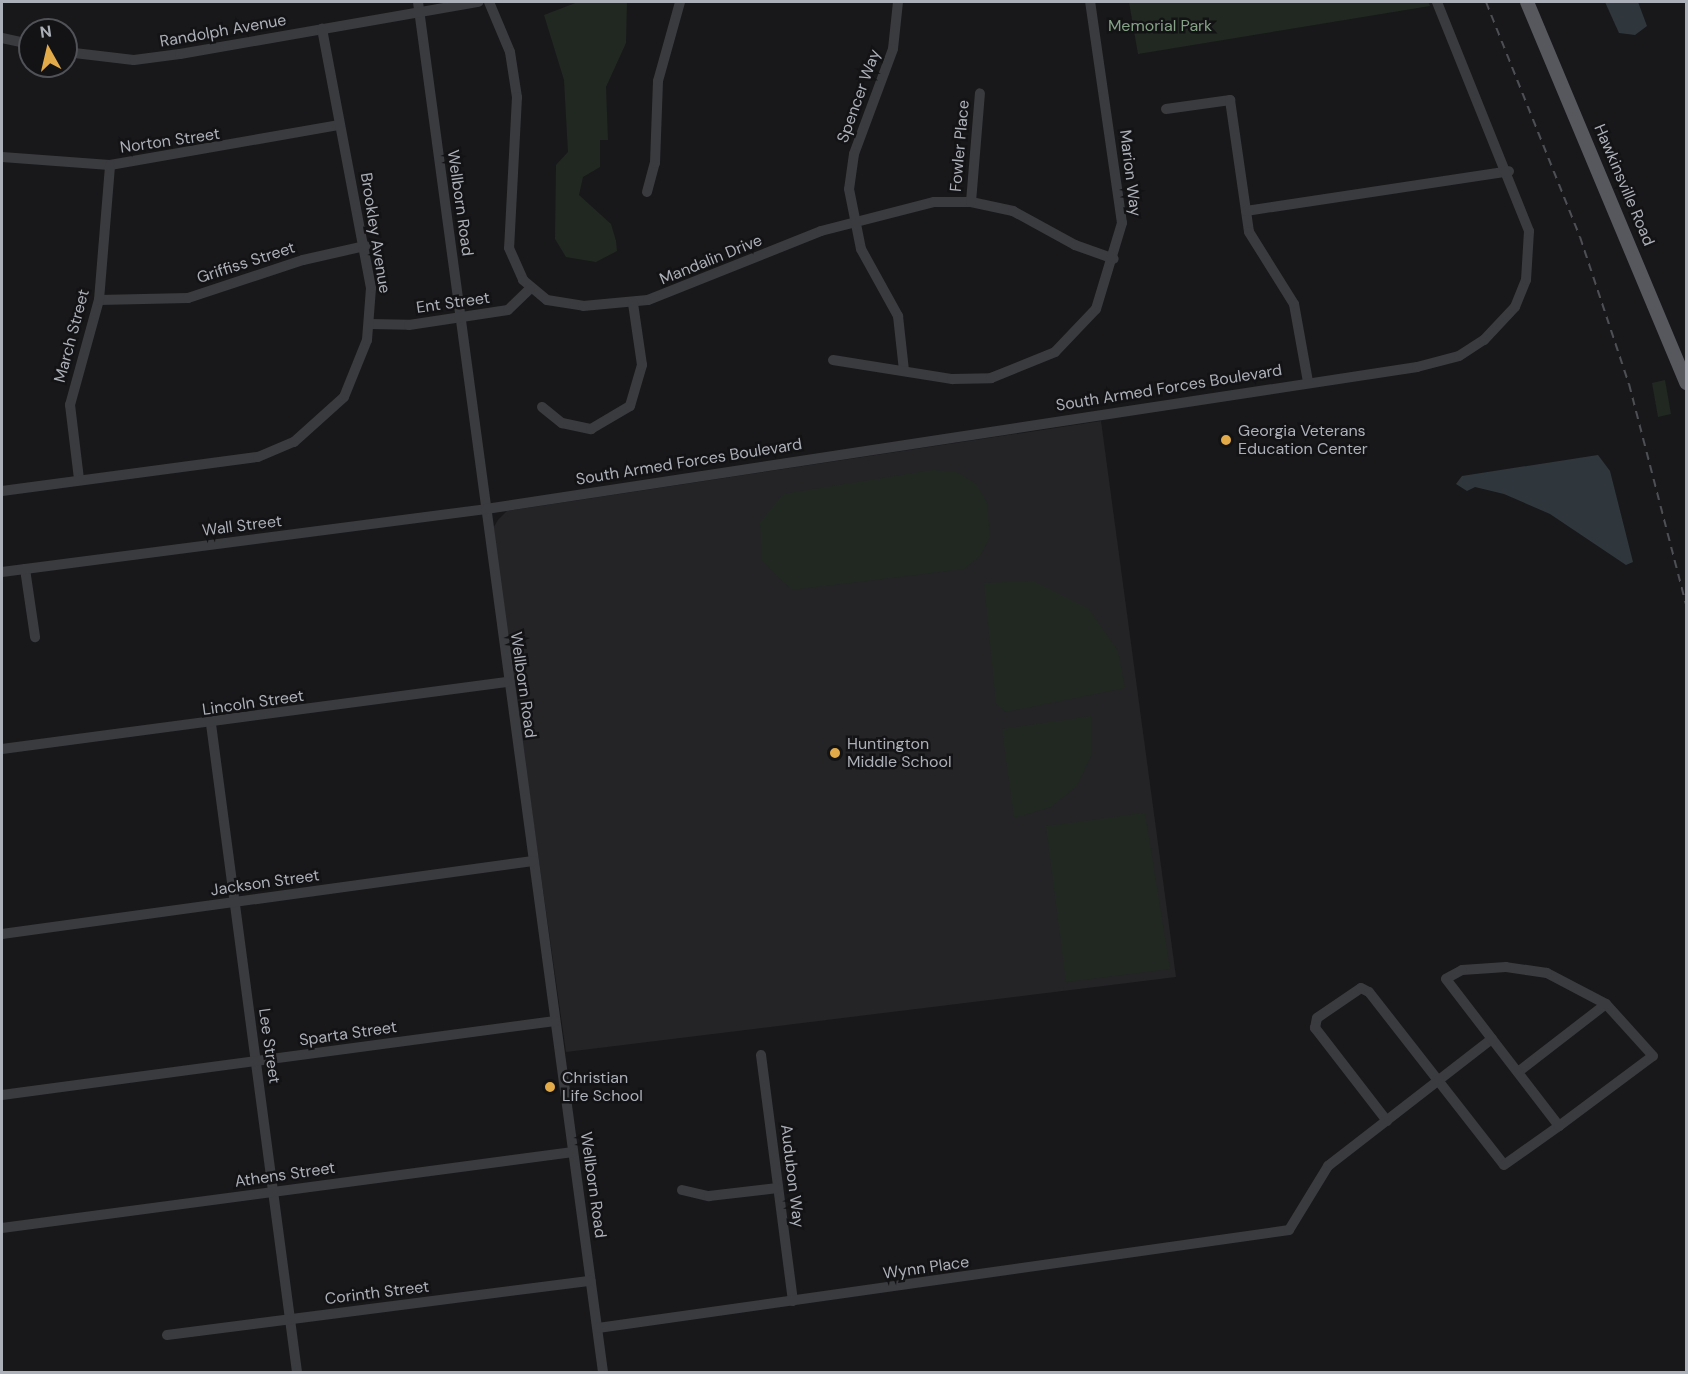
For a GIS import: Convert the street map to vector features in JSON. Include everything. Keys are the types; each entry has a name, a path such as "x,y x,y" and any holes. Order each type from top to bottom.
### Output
{"main road":[{"name":"Hawkinsville Road","path":"1527,2 1686,383"}],"street":[{"path":"419,6 478,2"},
{"path":"489,2 506,37 517,89 508,248 530,289"},
{"path":"647,192 655,163 658,81 680,2"},
{"name":"Spencer Way","path":"898,2 888,66 852,163 854,223 861,249 898,316 903,370"},
{"name":"Marion Way","path":"833,360 972,380 1046,357 1096,309 1114,259 1122,212 1090,2"},
{"name":"South Armed Forces Boulevard","path":"486,509 1308,382 1459,356 1500,325 1515,307 1530,251 1524,208 1437,2"},
{"name":"Randolph Avenue","path":"78,53 134,60 322,29 419,6"},
{"name":"Wellborn Road","path":"419,6 507,682 603,1372"},
{"name":"Brookley Avenue","path":"2,490 258,457 282,449 344,397 361,362 370,324 364,246 322,29"},
{"path":"2,38 18,41"},
{"name":"Fowler Place","path":"971,202 980,93"},
{"path":"1166,110 1230,100 1246,211 1256,248 1294,304 1308,382"},
{"name":"Norton Street","path":"2,157 110,165 340,125"},
{"name":"March Street","path":"80,479 70,405 99,300 110,165"},
{"path":"1246,211 1509,171"},
{"name":"Mandalin Drive","path":"530,289 570,306 633,303 678,291 803,238 926,204 971,202 1014,212 1075,245 1114,259"},
{"name":"Griffiss Street","path":"99,300 188,297 311,257 364,246"},
{"name":"Ent Street","path":"370,324 460,318 508,310 530,289"},
{"path":"542,407 562,423 591,429 630,406 642,365 633,303"},
{"name":"Wall Street","path":"2,572 486,509"},
{"path":"25,569 34,638"},
{"name":"Lincoln Street","path":"2,749 211,724 507,682"},
{"name":"Lee Street","path":"211,724 297,1372"},
{"name":"Jackson Street","path":"2,934 533,861"},
{"path":"1387,1121 1315,1028 1317,1018 1347,994 1361,988 1369,992 1504,1165 1559,1126 1653,1056 1606,1004 1547,973 1506,967 1462,970 1446,979 1559,1126"},
{"path":"1518,1072 1606,1004"},
{"name":"Sparta Street","path":"2,1095 555,1021"},
{"name":"Wynn Place","path":"598,1328 1289,1230 1328,1166 1492,1039"},
{"name":"Audubon Way","path":"761,1055 793,1301"},
{"name":"Athens Street","path":"2,1228 573,1152"},
{"path":"682,1190 709,1196 778,1188"},
{"name":"Corinth Street","path":"167,1335 591,1281"}],"shaded area":[{"path":"1605,2 1638,2 1647,26 1635,35 1619,33"},
{"name":"Huntington Middle School","path":"1101,421 1176,977 566,1052 492,530 498,520 507,511"},
{"path":"1598,455 1610,471 1633,562 1626,565 1550,514 1504,494 1475,487 1467,491 1456,484 1462,476"}],"green space":[{"path":"578,2 627,2 626,43 606,87 608,140 600,140 600,167 583,177 579,195 611,224 616,241 617,251 596,262 566,257 555,239 556,165 568,152 564,80 544,15"},
{"name":"Memorial Park","path":"1129,2 1428,2 1430,6 1138,54"},
{"path":"1665,380 1671,414 1658,417 1652,383"},
{"path":"932,470 957,472 976,484 987,502 990,537 980,556 964,569 792,590 762,561 760,522 783,494"},
{"path":"1033,581 1089,609 1118,651 1125,688 1006,712 996,704 984,583"},
{"path":"1091,716 1091,756 1077,786 1051,807 1014,818 1002,729"},
{"path":"1145,813 1170,969 1066,982 1046,826"}],"railway":[{"path":"1486,2 1580,237 1629,384 1686,604"}],"place":[{"name":"Georgia Veterans Education Center","path":"1226,440"},
{"name":"Huntington Middle School","path":"835,753"},
{"name":"Christian Life School","path":"550,1087"}]}
